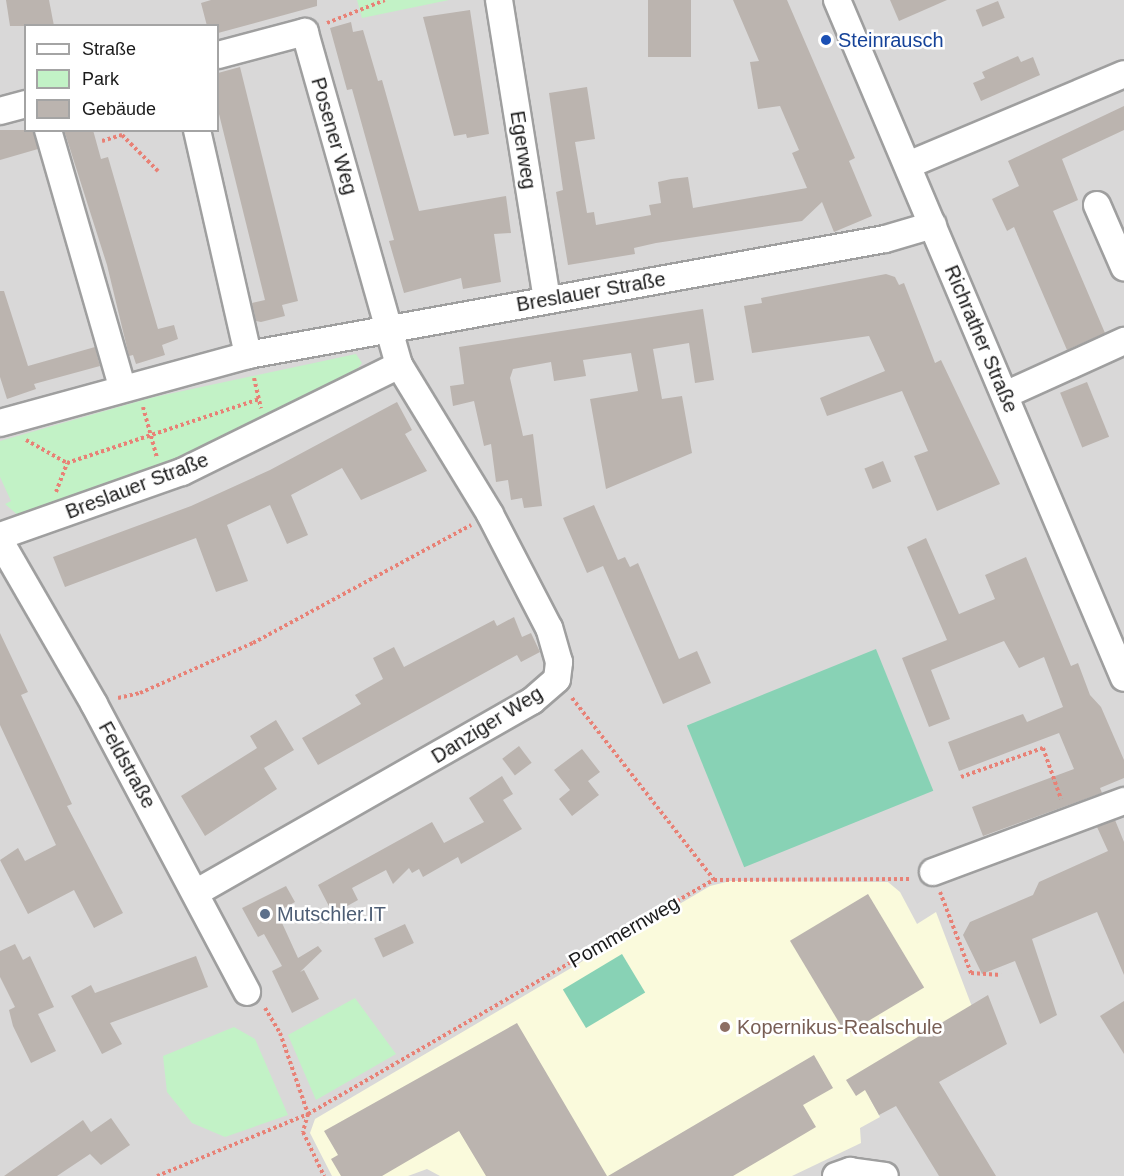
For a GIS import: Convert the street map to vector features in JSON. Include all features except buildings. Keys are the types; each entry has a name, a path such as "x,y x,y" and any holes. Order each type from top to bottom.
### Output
{"street":[{"name":"Egerweg","path":"499,0 547,300"},
{"name":"Richrather Straße","path":"837,0 1124,678"},
{"path":"219,55 305,32"},
{"name":"Posener Weg","path":"305,32 387,328"},
{"path":"908,165 1124,74"},
{"path":"0,111 24,105"},
{"path":"49,132 129,386"},
{"path":"197,132 248,355"},
{"path":"1097,205 1124,267"},
{"name":"Breslauer Straße","path":"10,430 129,386 248,355 885,239 933,225"},
{"name":"Danziger Weg","path":"197,892 532,701 557,680 557,646 490,514 399,364 387,328"},
{"path":"1005,395 1124,341"},
{"name":"Breslauer Straße","path":"0,539 45,520 162,479 268,432 399,364"},
{"name":"Feldstraße","path":"0,539 197,892 247,992"},
{"path":"933,873 1124,801"},
{"path":"836,1176 850,1171 885,1176"}],"path":[{"path":"305,32 385,0"},
{"path":"102,141 122,135 158,171"},
{"path":"248,355 268,432"},
{"path":"129,386 151,435 162,479"},
{"path":"10,430 67,463 259,399"},
{"path":"45,520 67,463"},
{"path":"94,704 140,693 254,643 490,514"},
{"path":"557,680 714,880"},
{"path":"961,777 1042,748 1069,822"},
{"path":"933,873 971,973 1001,975"},
{"name":"Pommernweg","path":"157,1176 308,1114 714,880 909,880 933,873"},
{"path":"247,992 264,1005 280,1033 308,1114 303,1132 324,1176"}],"shaded area":[{"path":"0,0 1124,0 1124,1176 0,1176"},
{"name":"Kopernikus-Realschule","path":"730,881 888,882 900,892 917,924 936,912 982,1033 869,1097 880,1117 860,1128 861,1143 792,1176 440,1176 427,1169 408,1176 332,1176 310,1133 315,1119 710,886"}],"green space":[{"path":"357,0 449,0 362,18"},
{"path":"356,354 362,363 358,368 171,466 20,517 5,504 11,501 0,477 0,441 150,398"},
{"path":"876,649 933,791 744,867 687,725"},
{"path":"622,954 645,993 586,1028 563,990"},
{"path":"355,998 396,1054 316,1100 288,1035"},
{"path":"234,1027 255,1039 288,1115 225,1137 192,1123 167,1092 163,1056"}],"place":[{"name":"Steinrausch","path":"826,40"},
{"name":"Mutschler.IT","path":"265,914"},
{"name":"Kopernikus-Realschule","path":"725,1027"}]}
